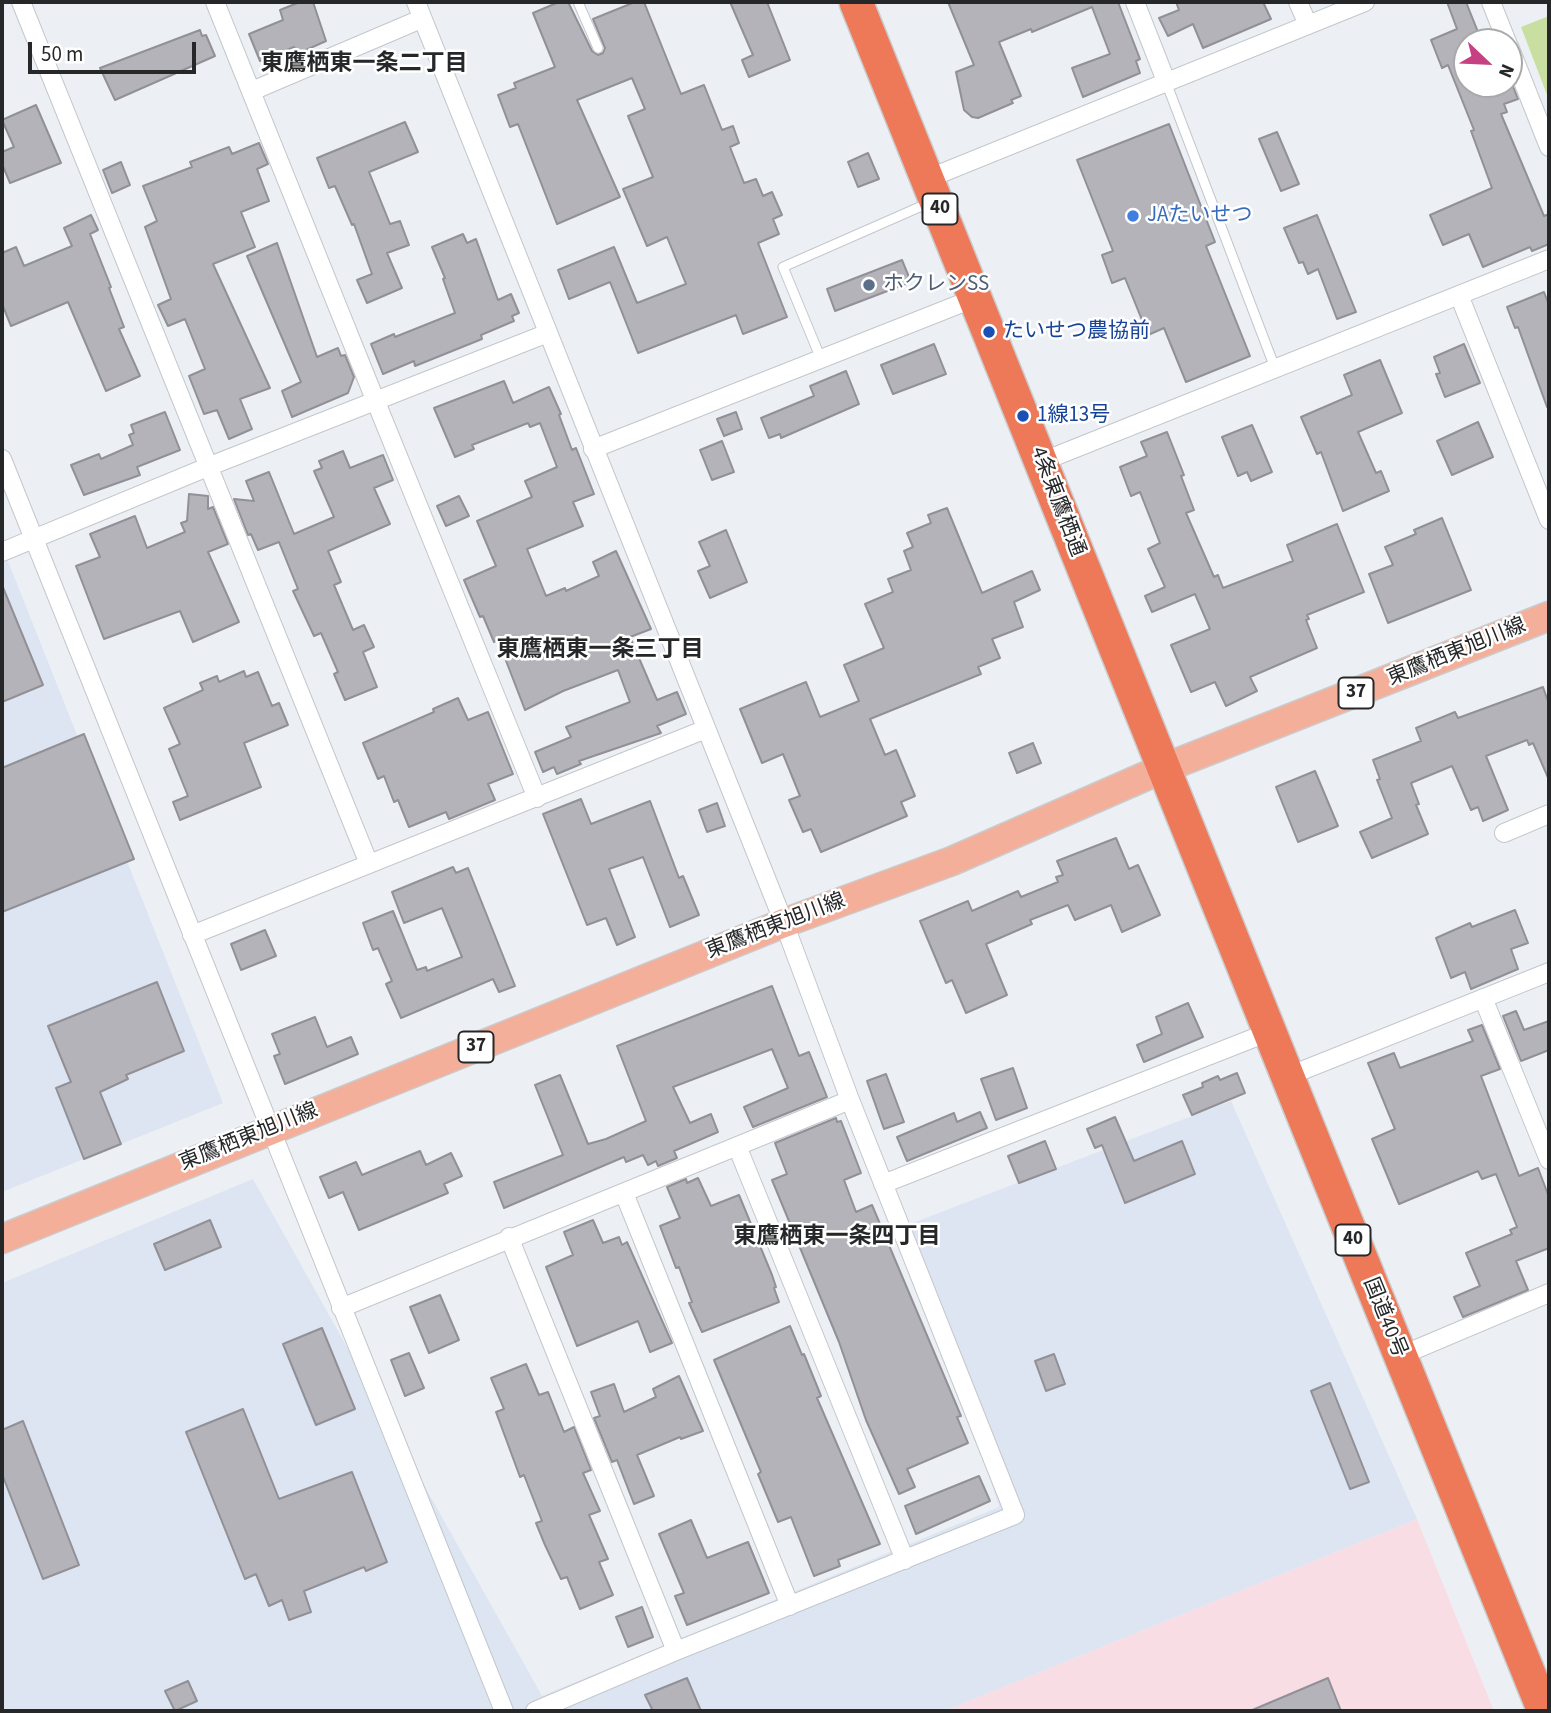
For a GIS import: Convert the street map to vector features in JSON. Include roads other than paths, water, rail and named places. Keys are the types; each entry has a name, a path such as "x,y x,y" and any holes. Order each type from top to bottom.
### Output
{"highway":[{"name":"4条東鷹栖通","path":"856,2 1162,769"},
{"name":"国道40号","path":"1162,769 1544,1711"}],"main road":[{"name":"東鷹栖東旭川線","path":"2,1239 784,923 952,860 1162,769 1549,616"}],"street":[{"path":"21,2 369,864"},
{"path":"215,2 537,798"},
{"path":"1135,2 1166,81"},
{"path":"1298,2 1308,25"},
{"path":"932,190 1166,81 1365,2"},
{"path":"1491,2 1502,28"},
{"path":"252,91 418,10 784,923 850,1100 1015,1515 676,1651 535,1711"},
{"path":"1523,82 1549,147"},
{"path":"1041,462 1549,259"},
{"path":"1460,295 1549,520"},
{"path":"593,449 975,298"},
{"path":"2,552 210,466 548,333"},
{"path":"2,459 504,1711"},
{"path":"192,935 706,729"},
{"path":"1504,833 1549,814"},
{"path":"1286,1077 1549,972"},
{"path":"1483,998 1549,1160"},
{"path":"883,1184 1269,1032"},
{"path":"341,1308 509,1237 850,1100"},
{"path":"737,1146 905,1560"},
{"path":"624,1192 790,1606"},
{"path":"509,1237 676,1651"},
{"path":"1400,1356 1549,1293"}],"lane":[{"path":"578,2 597,48"},
{"path":"1166,81 1275,368"},
{"path":"821,359 783,267 932,190"}],"place":[{"name":"JAたいせつ","path":"1133,216"},
{"name":"ホクレンSS","path":"869,285"},
{"name":"たいせつ農協前","path":"989,332"},
{"name":"1線13号","path":"1023,416"}],"district":[{"name":"東鷹栖東一条二丁目","path":"364,65"},
{"name":"東鷹栖東一条三丁目","path":"600,651"},
{"name":"東鷹栖東一条四丁目","path":"837,1238"}]}
